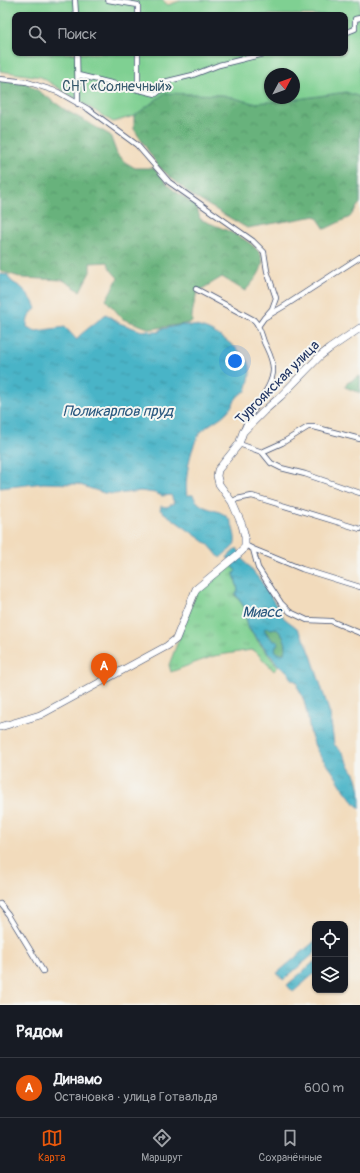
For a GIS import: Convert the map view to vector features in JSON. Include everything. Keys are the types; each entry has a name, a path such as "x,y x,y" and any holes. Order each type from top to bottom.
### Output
{"main road":[{"name":"Тургоякская улица","path":"244,548 245,537 242,525 232,502 219,484 217,476 218,470 239,444 243,432 320,356 360,328"},
{"path":"0,727 40,715 167,646 176,639 196,589 244,548"}],"street":[{"path":"75,0 76,12"},
{"path":"108,0 138,5 138,12"},
{"path":"348,32 355,30 355,19 360,18"},
{"path":"77,56 78,104"},
{"path":"138,56 138,90"},
{"path":"78,75 156,94 161,90 164,82 257,56"},
{"path":"0,79 27,82 58,92 112,125 137,145 169,182 237,231 253,240 264,252 267,271 276,298 272,309 259,325"},
{"path":"264,318 293,301 360,257"},
{"path":"196,289 254,320 259,325 271,357 273,370 271,381 246,421 243,432"},
{"path":"262,452 282,443 308,427 314,427 360,439"},
{"path":"239,444 262,452 271,463 281,468 305,474 360,493"},
{"path":"232,502 237,499 252,496 360,528"},
{"path":"244,548 253,549 302,569 360,587"},
{"path":"253,549 258,568 281,603 290,612 307,620 331,621 360,633"},
{"path":"0,904 9,915 43,971"}],"green space":[{"name":"СНТ «Солнечный»","path":"0,0 162,0 168,5 183,0 360,0 360,97 346,92 300,99 300,68 264,68 264,102 253,103 223,95 165,93 134,116 113,122 41,77 0,71"},
{"path":"0,79 27,83 67,111 110,135 117,154 125,162 135,168 154,168 171,188 197,207 200,219 239,236 257,250 262,257 262,265 258,276 245,291 222,277 197,292 192,322 151,329 123,319 106,300 118,278 110,269 108,262 90,263 90,272 80,291 63,280 23,278 0,271"},
{"path":"346,92 360,97 360,203 350,217 325,229 316,216 247,228 191,195 158,166 134,129 134,116 165,93 223,95 253,103 264,102 264,104 300,104 300,99"},
{"path":"360,376 360,393 345,387 347,383"},
{"path":"232,563 236,571 234,573 238,591 235,595 245,608 247,627 278,667 274,671 255,651 251,650 214,656 171,672 169,665 197,591"},
{"path":"268,627 270,629 276,628 283,636 286,646 285,653 279,654 276,652 273,641 264,629"}],"water":[{"name":"Поликарпов пруд","path":"0,274 8,275 14,283 23,288 32,300 36,309 29,317 27,327 36,331 65,327 77,340 80,335 106,314 119,323 142,331 149,330 151,332 159,332 161,329 182,325 201,327 222,337 246,358 249,362 250,370 246,391 237,397 225,414 203,430 195,443 189,461 186,488 187,495 193,495 197,502 202,506 221,513 227,517 231,523 235,535 235,543 233,547 220,558 209,545 160,510 161,506 167,507 174,503 171,495 162,496 155,493 140,491 114,494 104,493 77,484 43,483 0,488"},
{"name":"Миасс","path":"237,548 246,564 261,581 284,618 297,628 306,642 330,714 334,744 342,752 357,777 360,809 344,790 334,773 316,749 311,737 306,707 297,686 298,684 296,681 292,680 287,671 279,666 248,627 245,608 236,595 238,590 234,573 236,571 227,557","holes":["268,627 270,629 276,628 283,636 286,646 285,653 279,654 276,652 275,648 278,643 273,641 264,629"]},
{"path":"312,944 312,956 283,980 277,973"},
{"path":"312,964 312,976 293,992 287,985"}],"place":[{"name":"Динамо","path":"104,686"}]}
